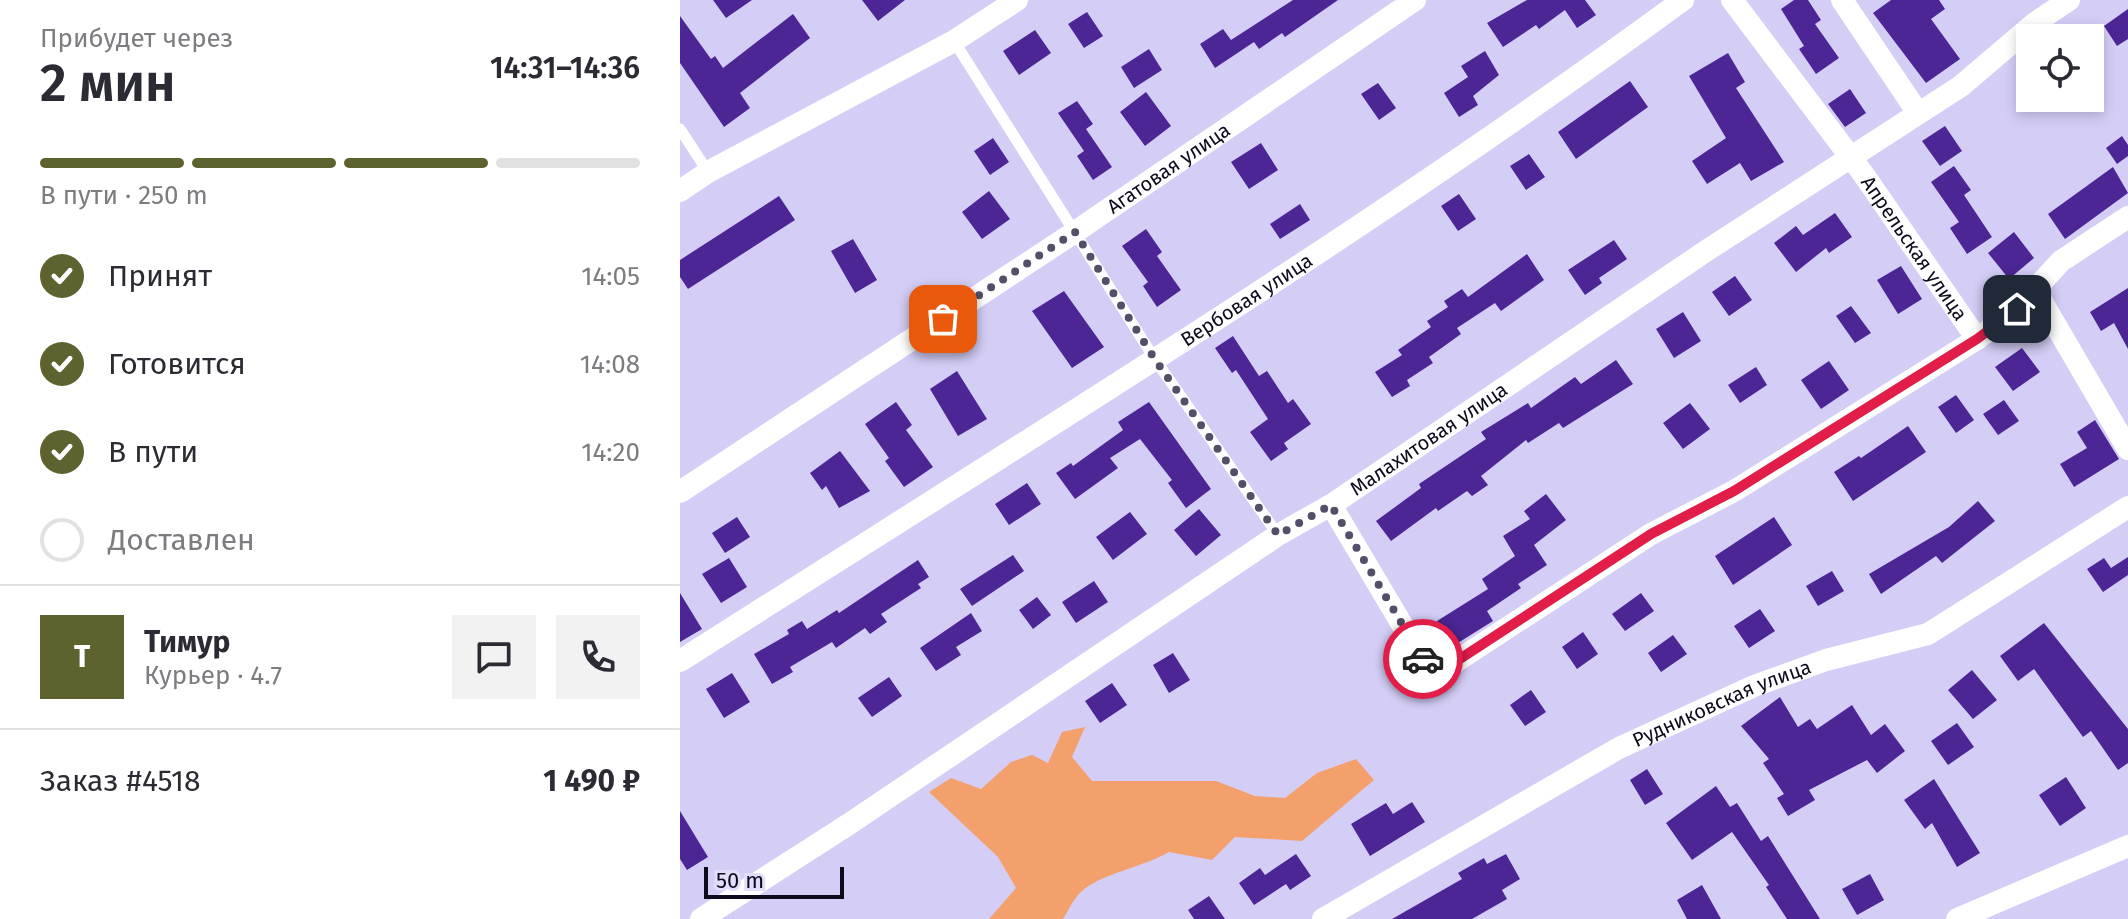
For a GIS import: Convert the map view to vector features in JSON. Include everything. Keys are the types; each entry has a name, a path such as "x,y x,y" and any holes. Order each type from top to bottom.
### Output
{"street":[{"path":"680,191 708,172 954,41 1017,0"},
{"name":"Агатовая улица","path":"680,492 1075,232 1415,0"},
{"name":"Вербовая улица","path":"680,661 1154,358 1472,149 1683,0"},
{"name":"Апрельская улица","path":"1732,0 1851,158 1977,339"},
{"path":"1842,0 1918,113"},
{"name":"Малахитовая улица","path":"701,919 849,824 1278,535 1331,505 1709,249 1961,86 2035,23 2069,0"},
{"path":"1331,505 1429,670 1449,666 1651,534 1734,491 1977,339 2017,309 2061,261 2128,217"},
{"path":"2034,288 2128,449"},
{"name":"Рудниковская улица","path":"1323,919 1619,748 1754,686 1826,660 1928,634 2128,507"},
{"path":"1957,919 2128,846"}],"lane":[{"path":"954,41 1154,358 1278,535"},
{"path":"680,129 708,172"}],"shaded area":[{"path":"1085,727 1072,757 1092,781 1216,781 1255,796 1285,798 1317,773 1356,759 1374,780 1302,841 1235,837 1212,860 1169,852 1089,886 1076,898 1063,919 989,919 1016,888 998,857 929,792 951,778 981,789 1011,762 1032,755 1048,763 1062,732"}],"building":[{"path":"713,0 752,0 726,18"},
{"path":"862,0 905,0 878,21"},
{"path":"1293,0 1338,0 1285,37 1282,33 1259,49 1254,42 1215,68 1200,44 1223,29 1231,40"},
{"path":"1527,0 1585,0 1596,15 1577,28 1565,10 1539,29 1536,25 1503,47 1487,23"},
{"path":"1794,0 1808,0 1821,20 1815,24 1839,58 1816,74 1799,49 1804,46 1781,9"},
{"path":"1891,0 1939,0 1945,9 1931,19 1960,59 1926,83 1873,13"},
{"path":"2128,9 2128,39 2117,46 2104,26"},
{"path":"1087,12 1103,36 1084,48 1068,24"},
{"path":"793,14 810,38 740,93 750,108 724,127 680,63 680,16 711,59 715,56 723,68"},
{"path":"1035,30 1051,53 1019,75 1003,51"},
{"path":"1149,49 1162,70 1134,88 1121,67"},
{"path":"1485,51 1499,75 1473,96 1478,105 1459,117 1444,93 1468,77 1461,66"},
{"path":"1728,53 1745,82 1736,88 1784,162 1751,181 1740,163 1707,184 1692,161 1726,138 1689,76"},
{"path":"1630,81 1648,107 1576,159 1558,132"},
{"path":"1378,83 1396,108 1379,120 1361,94"},
{"path":"1850,89 1866,113 1845,127 1828,104"},
{"path":"1146,92 1171,126 1145,146 1120,112"},
{"path":"1077,101 1093,124 1086,129 1112,167 1093,180 1077,156 1084,151 1058,113"},
{"path":"1945,126 1962,151 1940,166 1922,141"},
{"path":"2122,136 2128,145 2128,156 2117,164 2106,148"},
{"path":"993,138 1009,162 990,175 974,151"},
{"path":"1261,143 1278,170 1249,189 1231,162"},
{"path":"1529,154 1545,177 1526,190 1510,166"},
{"path":"1954,166 1971,190 1964,195 1992,237 1967,254 1950,228 1959,222 1931,182"},
{"path":"2113,167 2128,193 2065,239 2048,214"},
{"path":"989,191 1010,219 982,239 962,212"},
{"path":"1459,194 1476,219 1458,231 1441,206"},
{"path":"779,196 795,220 688,289 680,277 680,260"},
{"path":"1300,204 1310,220 1280,239 1270,224"},
{"path":"1835,213 1852,237 1829,253 1826,248 1796,272 1774,243 1796,226 1803,235"},
{"path":"1146,229 1162,252 1157,256 1181,290 1157,307 1143,286 1148,282 1122,246"},
{"path":"2014,232 2034,258 2009,279 1988,253"},
{"path":"853,239 877,280 855,293 831,251"},
{"path":"1614,240 1627,259 1599,278 1602,283 1585,295 1568,270"},
{"path":"1527,254 1544,280 1501,311 1495,303 1457,328 1461,334 1429,357 1433,363 1407,380 1410,386 1392,397 1375,372 1402,355 1398,350 1431,327 1427,321 1448,307 1444,301 1462,289 1468,297"},
{"path":"1901,266 1922,299 1898,314 1877,280"},
{"path":"1735,276 1752,300 1729,316 1712,292"},
{"path":"2128,288 2128,349 2114,323 2101,331 2090,312"},
{"path":"1064,291 1104,347 1072,368 1032,311"},
{"path":"1851,306 1871,333 1855,343 1836,316"},
{"path":"1683,312 1701,341 1674,358 1656,329"},
{"path":"1233,336 1259,376 1267,371 1288,403 1293,399 1311,424 1284,443 1288,449 1271,461 1250,432 1268,419 1236,370 1232,373 1215,348"},
{"path":"2022,348 2040,372 2013,391 1995,367"},
{"path":"1616,360 1633,384 1563,428 1559,423 1528,443 1526,440 1481,476 1488,485 1472,496 1467,491 1438,511 1436,508 1391,541 1376,521 1421,488 1419,484 1486,439 1481,432 1528,403 1531,408 1575,377 1581,384"},
{"path":"1829,361 1849,390 1821,409 1801,380"},
{"path":"1756,367 1767,385 1740,403 1728,385"},
{"path":"957,371 987,419 958,436 930,389"},
{"path":"1956,395 1974,420 1956,433 1938,407"},
{"path":"2004,400 2019,421 1998,435 1983,414"},
{"path":"896,402 912,425 906,430 933,467 904,487 885,461 889,458 865,424"},
{"path":"1149,402 1211,489 1186,508 1168,483 1172,480 1140,439 1110,458 1118,468 1075,499 1056,473 1071,463 1073,466 1123,430 1118,422"},
{"path":"1690,403 1710,429 1683,449 1663,423"},
{"path":"2095,420 2119,459 2074,487 2060,464 2087,448 2077,432"},
{"path":"1908,426 1926,452 1853,501 1834,472"},
{"path":"840,451 870,491 839,508 826,486 822,490 810,473"},
{"path":"1027,483 1041,504 1009,525 995,504"},
{"path":"1546,494 1566,520 1534,545 1547,565 1518,584 1521,588 1487,611 1493,621 1453,646 1437,621 1488,589 1482,579 1515,556 1503,536 1530,519 1524,511"},
{"path":"1978,501 1995,521 1942,563 1936,556 1881,594 1869,574 1949,527"},
{"path":"1199,509 1221,535 1196,556 1174,530"},
{"path":"1130,512 1147,534 1113,560 1096,537"},
{"path":"737,517 750,537 725,553 712,533"},
{"path":"1774,517 1792,545 1733,585 1715,556"},
{"path":"1013,555 1024,571 972,606 960,589"},
{"path":"2128,557 2128,575 2103,592 2087,569 2104,558 2111,568"},
{"path":"729,558 747,587 721,603 702,574"},
{"path":"918,560 929,577 918,584 921,588 881,614 887,622 870,634 865,628 836,648 832,642 790,667 793,672 772,684 754,654 789,634 787,630 802,621 807,629 837,610 839,613"},
{"path":"1832,571 1844,591 1818,606 1806,586"},
{"path":"1094,581 1108,602 1076,623 1062,602"},
{"path":"680,593 702,629 680,642"},
{"path":"1641,593 1654,611 1625,631 1612,614"},
{"path":"1037,597 1051,615 1033,629 1019,610"},
{"path":"1760,609 1775,631 1749,648 1734,626"},
{"path":"971,613 982,631 956,647 961,655 936,671 920,648"},
{"path":"2044,623 2128,729 2128,763 2118,770 2091,731 2083,737 2034,669 2018,681 2000,656"},
{"path":"1583,632 1598,654 1577,669 1562,647"},
{"path":"1673,635 1687,654 1661,672 1648,653"},
{"path":"1173,653 1190,680 1169,693 1153,665"},
{"path":"1972,670 1997,700 1973,719 1948,690"},
{"path":"732,673 750,702 724,718 706,689"},
{"path":"889,677 902,696 872,717 858,698"},
{"path":"1112,683 1127,705 1100,723 1085,701"},
{"path":"1531,690 1546,712 1525,726 1510,705"},
{"path":"1780,697 1798,727 1810,719 1817,729 1852,705 1871,735 1885,724 1905,751 1877,773 1867,760 1809,790 1815,800 1788,816 1777,798 1784,794 1763,763 1769,759 1741,726"},
{"path":"1957,723 1974,747 1948,765 1931,741"},
{"path":"1647,769 1663,794 1645,805 1630,780"},
{"path":"2066,777 2086,808 2060,826 2039,795"},
{"path":"1934,779 1980,853 1957,867 1932,823 1925,829 1904,800"},
{"path":"1716,786 1730,807 1737,803 1761,841 1768,836 1820,919 1787,919 1766,887 1769,885 1732,832 1692,860 1666,823"},
{"path":"1412,802 1425,822 1370,856 1351,824 1386,803 1393,814"},
{"path":"680,811 708,857 687,870 680,859"},
{"path":"1296,854 1311,876 1290,890 1286,884 1254,905 1239,883 1260,868 1265,875"},
{"path":"1506,854 1520,879 1502,890 1507,899 1472,919 1392,919 1462,879 1458,873 1484,858 1487,864"},
{"path":"1870,874 1884,900 1857,915 1842,889"},
{"path":"1702,885 1721,919 1687,919 1677,900"},
{"path":"1209,896 1225,919 1194,919 1188,910"}],"way so far":[{"path":"943,319 1075,232 1154,358 1278,535 1331,505 1423,659"}],"route":[{"path":"1423,659 1429,670 1449,666 1651,534 1734,491 1977,339 2017,309"}]}
